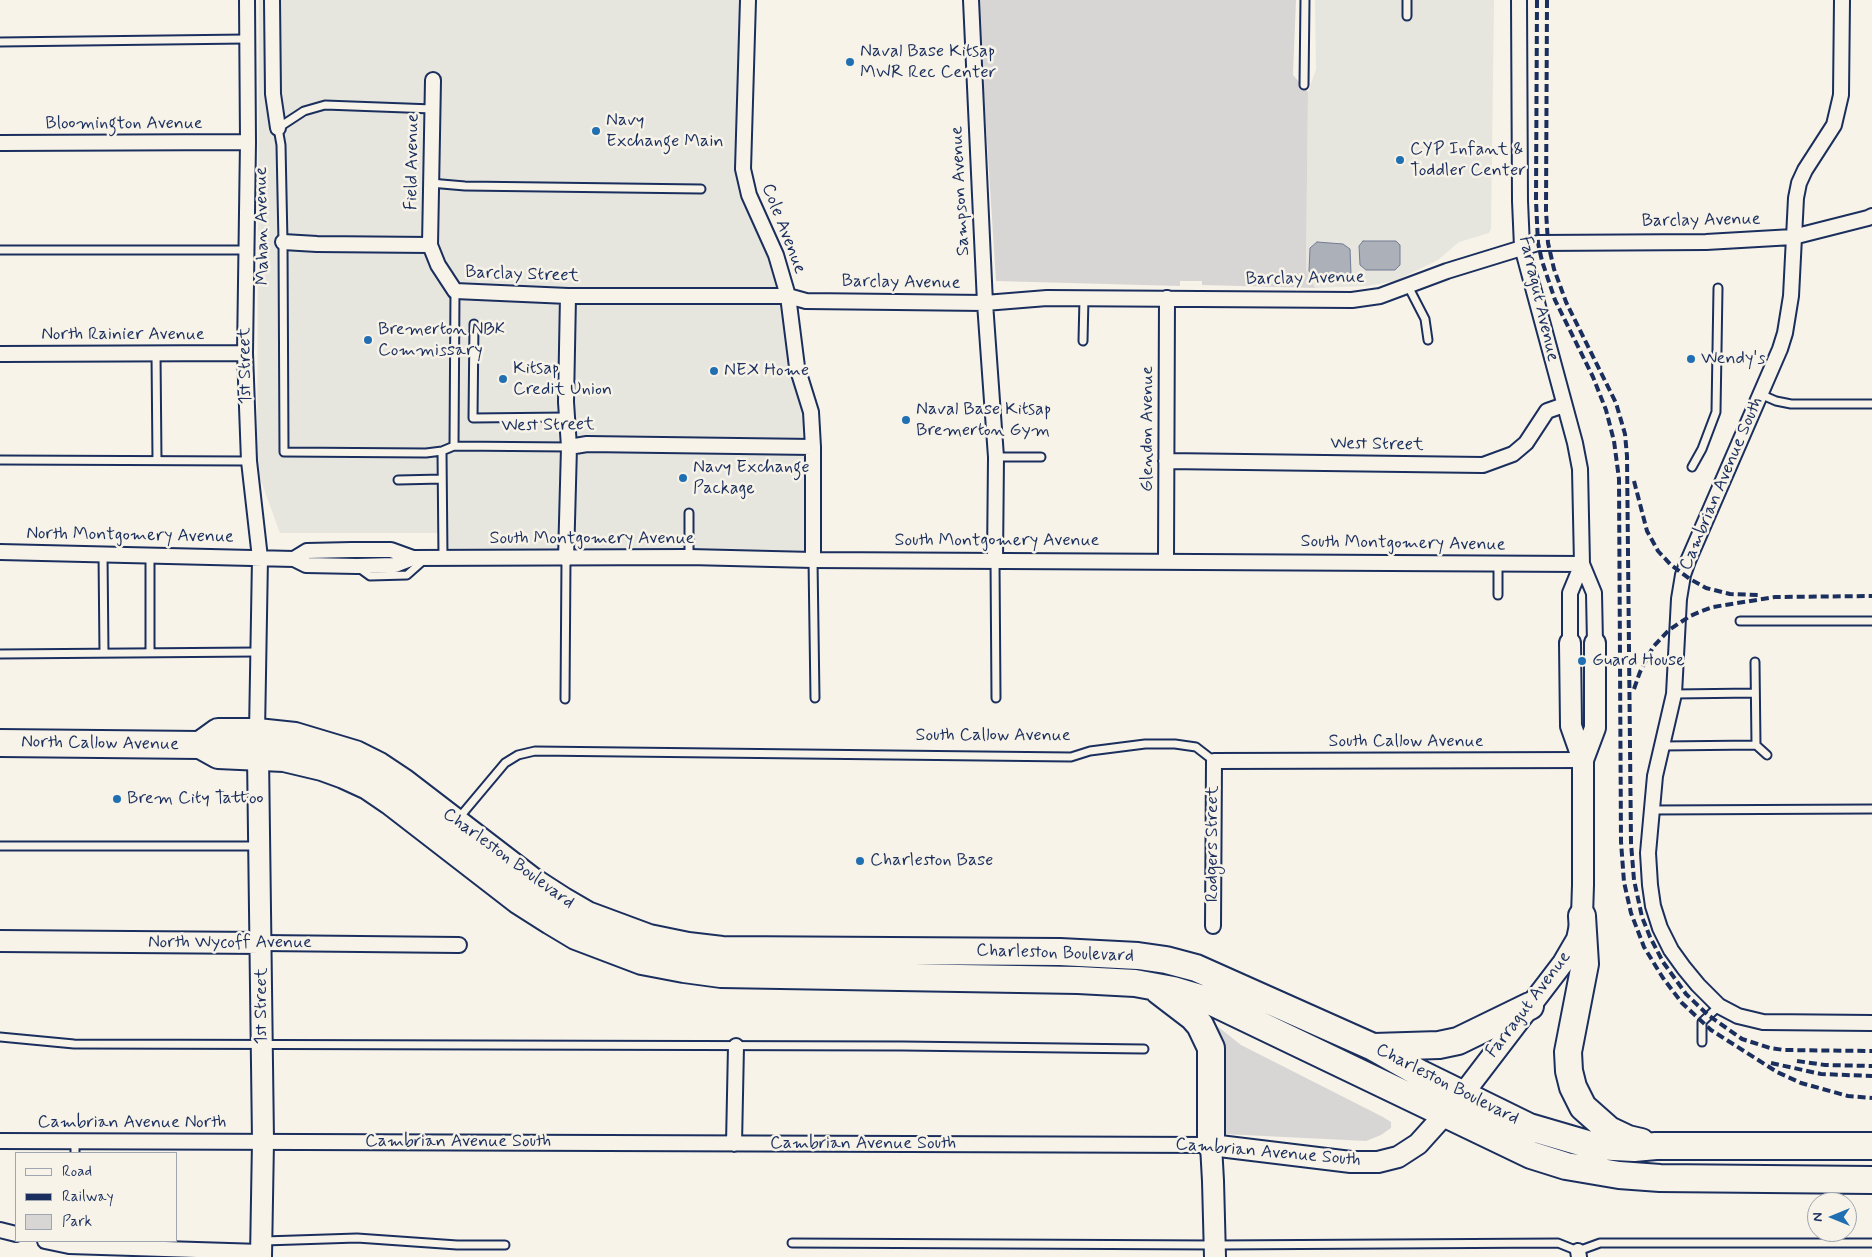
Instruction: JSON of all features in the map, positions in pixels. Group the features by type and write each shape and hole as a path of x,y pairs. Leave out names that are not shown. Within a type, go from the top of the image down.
{"highway":[{"name":"North Callow Avenue","path":"0,743 200,745 218,732 258,744"},
{"name":"Charleston Boulevard","path":"258,744 295,736 355,754 387,771 456,821 532,881 563,901 587,915 649,938 688,946 722,950 1060,952 1147,957 1166,960 1196,968 1373,1047 1422,1074 1529,1127 1594,1146 1634,1148 1656,1146 1872,1146"},
{"name":"Charleston Boulevard","path":"258,744 290,759 322,767 368,786 518,900 576,936 642,961 684,970 721,974 1071,980 1121,982 1152,986 1189,994 1210,1001 1531,1155 1566,1166 1660,1178 1872,1180"},
{"path":"1582,916 1585,964 1568,1052 1569,1071 1573,1087 1584,1106 1609,1130 1628,1139 1656,1146"},
{"path":"1152,986 1193,1017 1203,1029 1211,1048 1211,1145"},
{"path":"1373,1047 1439,1045 1458,1041 1530,1006"}],"street":[{"name":"1st Street","path":"247,0 248,142 245,353 249,460 260,558 257,652 262,943 263,1141 261,1250"},
{"name":"Mahan Avenue","path":"272,0 272,94 278,128"},
{"name":"Cole Avenue","path":"748,0 743,169 749,195 776,255 788,296 797,368 811,412 813,447 813,560"},
{"name":"Sampson Avenue","path":"971,0 986,303 996,457 996,560"},
{"name":"Farragut Avenue","path":"1519,0 1522,247 1575,443 1580,470 1582,564 1594,593 1595,728 1583,760"},
{"name":"Cambrian Avenue South","path":"1842,0 1843,76 1839,110 1834,125 1805,170 1799,183 1793,237 1789,316 1780,349 1683,575 1679,599 1674,694 1655,776 1648,853 1653,906 1660,928 1671,950 1684,968 1698,986 1719,1006 1738,1016 1763,1022 1872,1023"},
{"name":"Field Avenue","path":"430,245 433,80"},
{"name":"Bloomington Avenue","path":"0,143 248,142"},
{"name":"Barclay Avenue","path":"788,296 806,301 986,303 1047,298 1352,300 1380,296 1447,271 1538,243 1706,242 1793,237 1872,216"},
{"path":"283,242 430,245"},
{"name":"Barclay Street","path":"430,245 438,265 454,291 568,296 788,296"},
{"path":"566,559 569,447 567,417 568,296"},
{"name":"Glendon Avenue","path":"1166,561 1167,298"},
{"name":"North Rainier Avenue","path":"0,354 245,353"},
{"name":"West Street","path":"1166,461 1483,465 1513,454 1526,443 1547,411 1564,405"},
{"name":"West Street","path":"569,447 596,444 813,447"},
{"name":"South Montgomery Avenue","path":"294,559 307,551 352,550 391,550 420,558"},
{"name":"North Montgomery Avenue","path":"0,552 260,558"},
{"name":"South Montgomery Avenue","path":"260,558 294,559 306,565 357,566 394,565 420,558 566,559 689,557 813,560 1582,564"},
{"name":"Farragut Avenue","path":"1444,1114 1463,1094 1530,1006 1563,962 1577,939 1582,916 1583,760 1571,726 1570,593 1582,564"},
{"name":"South Callow Avenue","path":"1214,761 1583,760"},
{"name":"Rodgers Street","path":"1213,926 1214,761"},
{"name":"North Wycoff Avenue","path":"0,941 459,945"},
{"path":"734,1144 736,1046"},
{"name":"Cambrian Avenue South","path":"263,1141 1211,1145 1351,1162 1378,1162 1398,1158 1418,1144 1444,1114"},
{"name":"Cambrian Avenue North","path":"0,1141 75,1147 263,1141"},
{"path":"1211,1145 1214,1181 1215,1251"},
{"path":"0,1230 15,1234"},
{"path":"50,1242 70,1246 82,1244 261,1250"}],"lane":[{"path":"1304,85 1305,0"},
{"path":"1407,0 1407,16"},
{"path":"0,42 246,39"},
{"path":"278,128 304,111 325,105 433,109"},
{"name":"Mahan Avenue","path":"278,128 281,145 283,242 284,452"},
{"path":"430,183 465,186 702,189"},
{"path":"0,250 246,250"},
{"path":"1408,286 1425,319 1428,340"},
{"path":"1692,467 1702,449 1716,412 1718,288"},
{"path":"454,291 454,446"},
{"path":"1083,341 1084,298"},
{"path":"474,324 473,418 567,417"},
{"path":"156,353 156,460"},
{"path":"1760,394 1776,401 1791,404 1872,404"},
{"name":"West Street","path":"284,452 426,453 442,451 454,446 569,447"},
{"path":"442,451 443,558"},
{"path":"996,457 1041,457"},
{"path":"0,460 249,460"},
{"path":"398,480 442,479"},
{"path":"689,513 689,557"},
{"path":"103,554 104,653"},
{"path":"150,555 150,653"},
{"path":"565,698 566,559"},
{"path":"813,560 815,698"},
{"path":"996,560 996,698"},
{"path":"1498,564 1498,595"},
{"path":"1740,621 1872,621"},
{"path":"0,654 257,652"},
{"path":"1756,662 1756,745 1766,755"},
{"path":"1674,694 1756,693"},
{"name":"South Callow Avenue","path":"456,821 505,763 518,755 535,751 1072,757 1090,750 1145,744 1175,744 1196,747 1214,761"},
{"path":"1662,746 1756,745"},
{"path":"1651,810 1872,809"},
{"path":"0,846 260,846"},
{"path":"1702,1042 1702,1022 1719,1006"},
{"path":"0,1037 74,1044 262,1043 1144,1049"},
{"path":"261,1250 357,1238 457,1245 505,1245"},
{"path":"792,1243 1215,1251 1558,1242 1578,1254 1600,1243 1872,1242"}],"shaded area":[{"path":"259,0 748,0 743,169 775,259 811,412 813,560 443,558 442,533 280,533 257,470"},
{"name":"CYP Infant & Toddler Center","path":"1315,0 1494,0 1491,229 1489,233 1459,242 1438,260 1395,281 1367,286 1315,288 1306,270 1308,92 1316,69"},
{"path":"1363,241 1396,241 1400,245 1400,265 1395,270 1366,270 1360,265 1359,246"},
{"path":"1317,242 1343,244 1350,249 1351,274 1345,280 1314,279 1309,271 1310,248"}],"green space":[{"path":"978,0 1296,0 1293,75 1308,92 1306,270 1315,288 1202,285 1202,281 1180,281 1180,286 996,281"},
{"path":"1213,1026 1217,1026 1241,1045 1383,1117 1391,1122 1391,1128 1381,1135 1366,1141 1223,1134"}],"railway":[{"path":"1537,0 1536,201 1538,243 1555,300 1593,377 1606,410 1614,441 1619,479 1621,842 1624,882 1631,913 1644,947 1663,978 1682,1003 1711,1030 1777,1072 1801,1083 1848,1096 1872,1098"},
{"path":"1547,0 1546,211 1548,243 1554,269 1566,302 1616,403 1625,434 1627,456 1631,843 1634,880 1642,917 1663,962 1686,994 1708,1015 1742,1039 1770,1048 1784,1050 1872,1051"},
{"path":"1634,481 1647,531 1658,551 1671,565 1706,588 1730,594 1759,595"},
{"path":"1634,689 1640,672 1653,647 1669,630 1690,616 1702,611 1713,607 1775,597 1872,596"},
{"path":"1797,1061 1825,1065 1872,1066"},
{"path":"1771,1063 1821,1074 1872,1076"}],"place":[{"name":"Naval Base Kitsap MWR Rec Center","path":"850,62"},
{"name":"Navy Exchange Main","path":"596,131"},
{"name":"CYP Infant & Toddler Center","path":"1400,160"},
{"name":"Bremerton NBK Commissary","path":"368,340"},
{"name":"Wendy's","path":"1691,359"},
{"name":"NEX Home","path":"714,371"},
{"name":"Kitsap Credit Union","path":"503,379"},
{"name":"Naval Base Kitsap Bremerton Gym","path":"906,420"},
{"name":"Navy Exchange Package","path":"683,478"},
{"name":"Guard House","path":"1582,661"},
{"name":"Brem City Tattoo","path":"117,799"},
{"name":"Charleston Base","path":"860,861"}]}
